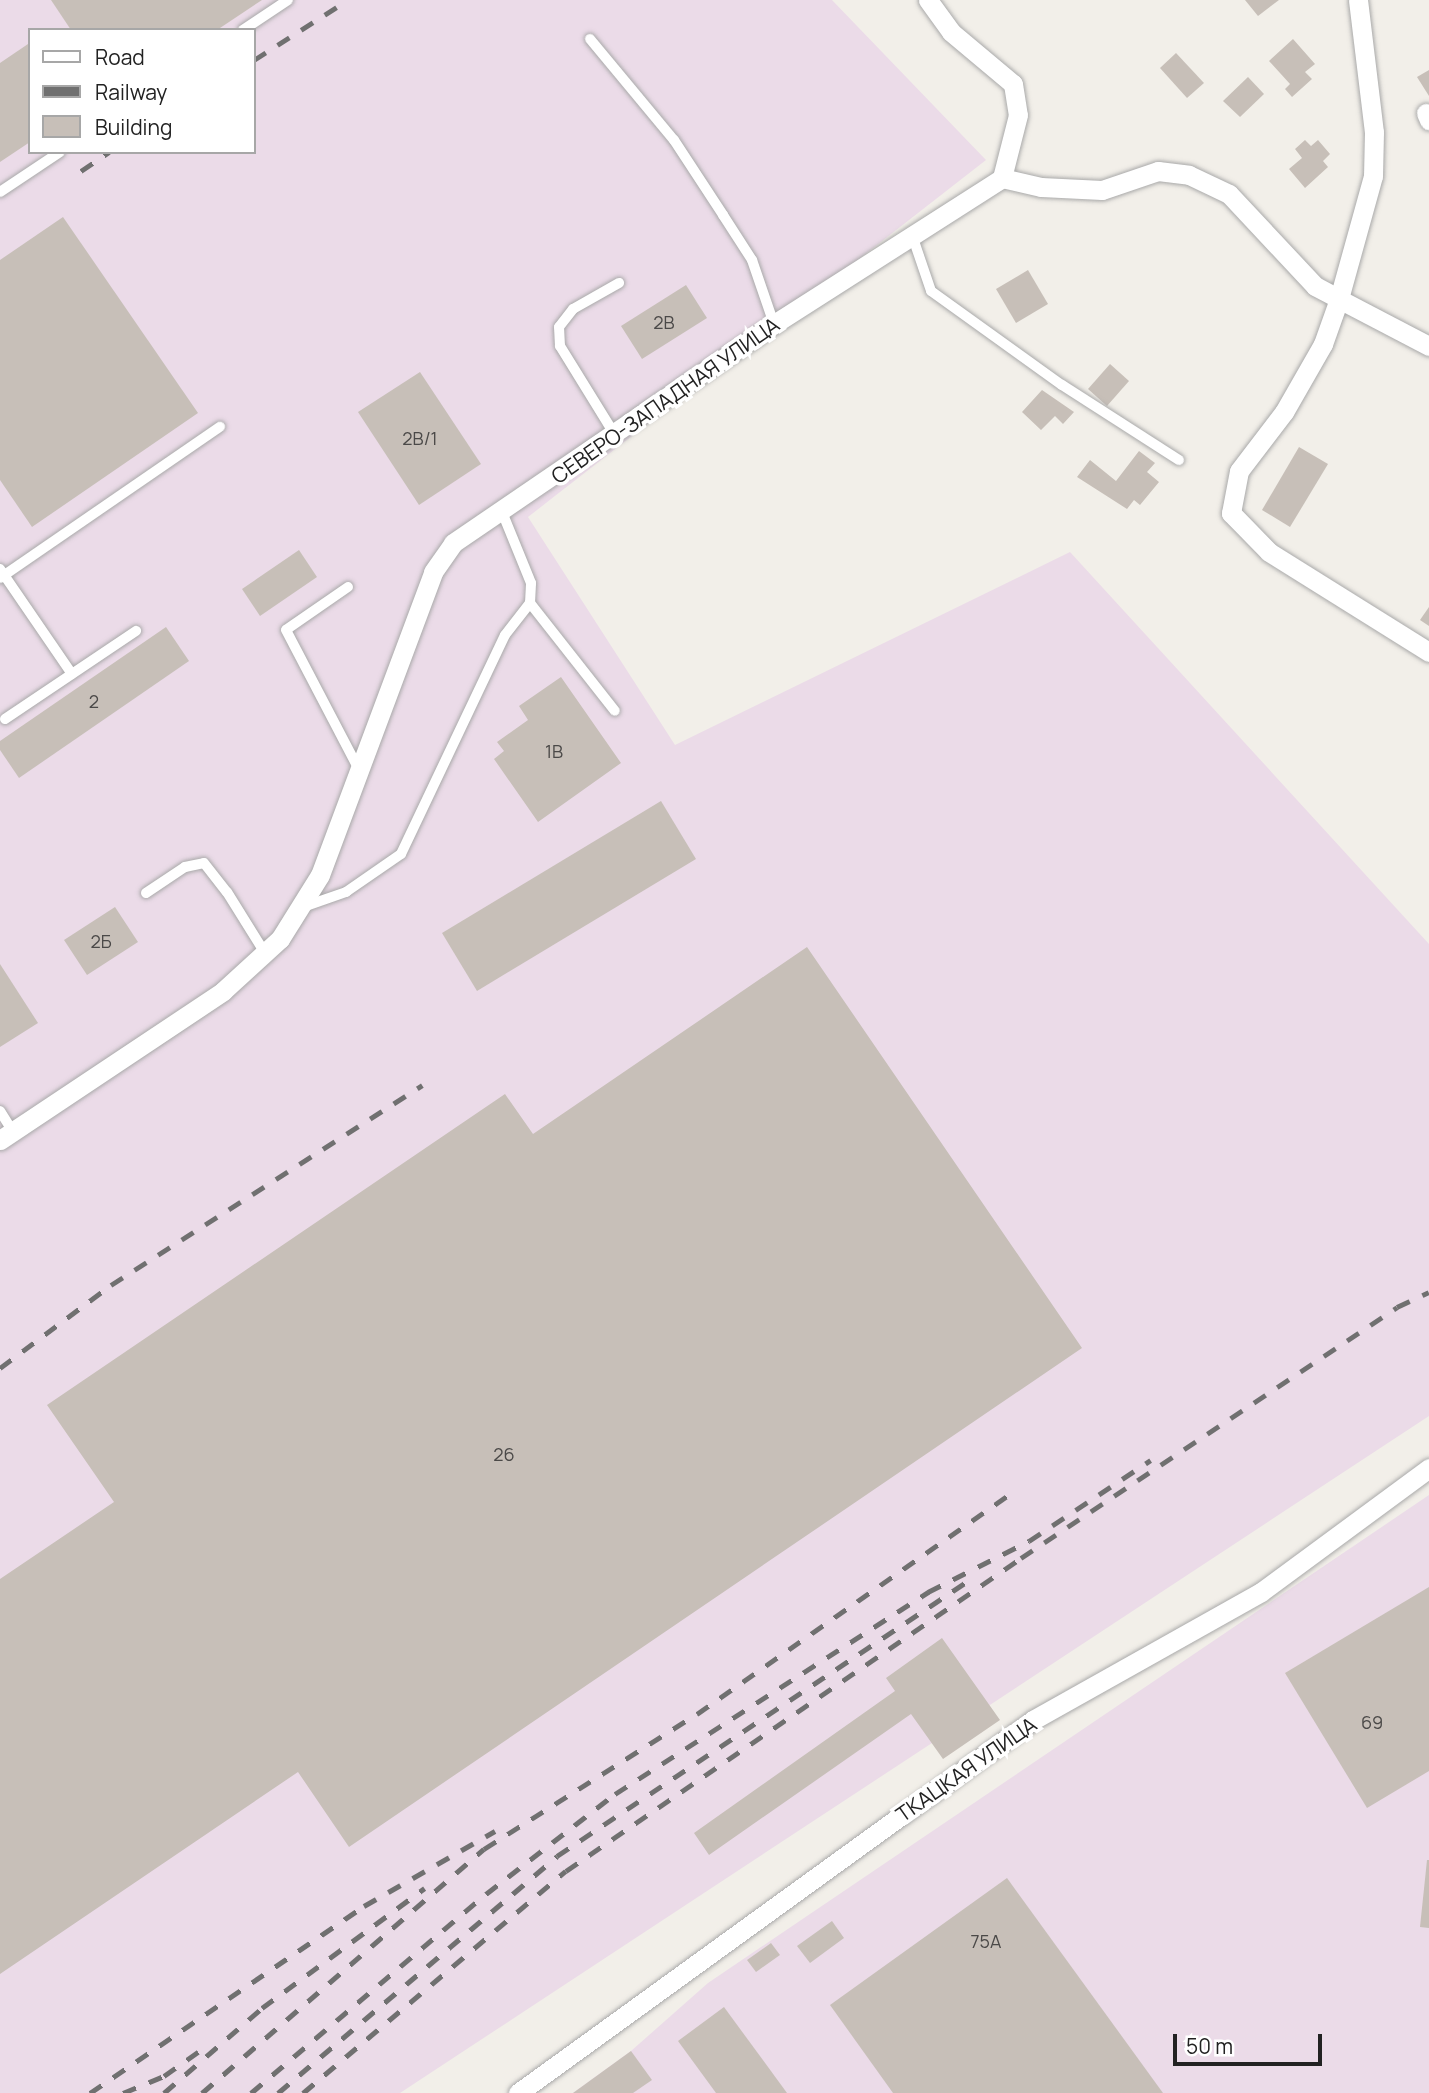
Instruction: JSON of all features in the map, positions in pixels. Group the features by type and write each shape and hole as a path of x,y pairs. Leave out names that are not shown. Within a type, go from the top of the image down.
{"street":[{"path":"928,0 951,32 1013,84 1018,115 1002,178 1041,187 1102,190 1158,171 1189,175 1229,194 1315,286 1429,346"},
{"path":"1358,0 1374,132 1373,176 1339,299 1323,344 1284,412 1239,471 1231,513 1269,552 1429,652"},
{"name":"СЕВЕРО-ЗАПАДНАЯ УЛИЦА","path":"7,1136 223,991 265,954 303,907 320,875 442,554 774,324 913,238 1002,178"},
{"name":"ТКАЦКАЯ УЛИЦА","path":"518,2093 1033,1720 1261,1592 1429,1468"}],"lane":[{"path":"246,28 288,0"},
{"path":"590,39 674,140 723,215 752,260 774,324"},
{"path":"0,192 57,154"},
{"path":"913,238 931,291 1062,385 1179,460"},
{"path":"615,435 560,345 559,327 573,310 619,283"},
{"path":"72,674 1,574 220,427"},
{"path":"303,907 346,892 401,854 505,635 530,603 531,583 502,512"},
{"path":"348,587 286,630 359,770"},
{"path":"530,603 615,711"},
{"path":"5,719 136,631"},
{"path":"146,893 184,867 204,863 227,892 265,954"},
{"path":"0,1111 7,1136"}],"shaded area":[{"path":"0,0 832,0 986,160 528,517 675,745 1070,552 1429,944 1429,1416 400,2093 0,2093"},
{"path":"1429,1495 1429,2093 573,2093 631,2051 708,1983"}],"building":[{"path":"51,0 262,0 220,28 70,28"},
{"path":"1245,0 1279,0 1258,16"},
{"path":"1293,39 1315,64 1305,72 1312,79 1292,97 1285,89 1290,84 1269,61"},
{"path":"28,44 28,143 0,162 0,63"},
{"path":"1176,53 1204,83 1187,98 1160,68"},
{"path":"1429,70 1429,96 1417,77"},
{"path":"1248,77 1264,94 1240,117 1223,101"},
{"path":"1305,140 1311,146 1318,140 1330,154 1323,161 1328,167 1305,188 1289,169 1302,158 1295,149"},
{"path":"63,217 198,413 32,527 0,480 0,260"},
{"path":"1028,270 1048,304 1016,323 996,289"},
{"path":"686,285 707,318 642,359 621,326"},
{"path":"1110,364 1129,381 1107,406 1088,389"},
{"path":"420,372 481,464 419,505 358,412"},
{"path":"1042,390 1074,412 1063,424 1055,416 1041,430 1022,412"},
{"path":"1299,447 1328,464 1290,527 1262,510"},
{"path":"1139,451 1155,463 1147,472 1159,482 1140,505 1134,500 1127,509 1077,477 1090,460 1116,481"},
{"path":"299,550 317,577 260,616 242,589"},
{"path":"1429,607 1429,626 1420,620"},
{"path":"166,627 189,661 19,778 0,750 0,741"},
{"path":"561,677 621,763 538,822 494,759 504,751 497,742 528,720 519,706"},
{"path":"661,801 696,859 477,991 442,933"},
{"path":"115,907 138,942 87,975 64,940"},
{"path":"807,947 1082,1348 349,1847 298,1772 0,1974 0,1579 114,1502 47,1405 505,1094 533,1134"},
{"path":"0,964 38,1023 0,1047"},
{"path":"1429,1587 1429,1771 1367,1808 1285,1673"},
{"path":"942,1638 1000,1720 943,1759 911,1714 709,1855 694,1833 895,1691 886,1678"},
{"path":"1429,1860 1429,1928 1420,1927"},
{"path":"1007,1878 1163,2093 893,2093 830,2005"},
{"path":"832,1921 844,1938 810,1963 797,1946"},
{"path":"771,1943 780,1955 756,1972 747,1960"},
{"path":"724,2007 787,2093 716,2093 678,2041"},
{"path":"631,2051 652,2080 633,2093 573,2093"}],"railway":[{"path":"256,59 348,0"},
{"path":"81,171 106,154"},
{"path":"0,1368 111,1285 422,1085"},
{"path":"303,2093 566,1871 1021,1558 1397,1307 1429,1292"},
{"path":"251,2093 486,1894 615,1794 928,1592 1029,1541 1151,1460"},
{"path":"202,2093 484,1849 697,1714 1010,1494"},
{"path":"278,2093 557,1856 968,1581"},
{"path":"90,2093 364,1906 495,1831"},
{"path":"164,2093 262,2008 425,1888"},
{"path":"123,2093 164,2076 198,2052"}]}
